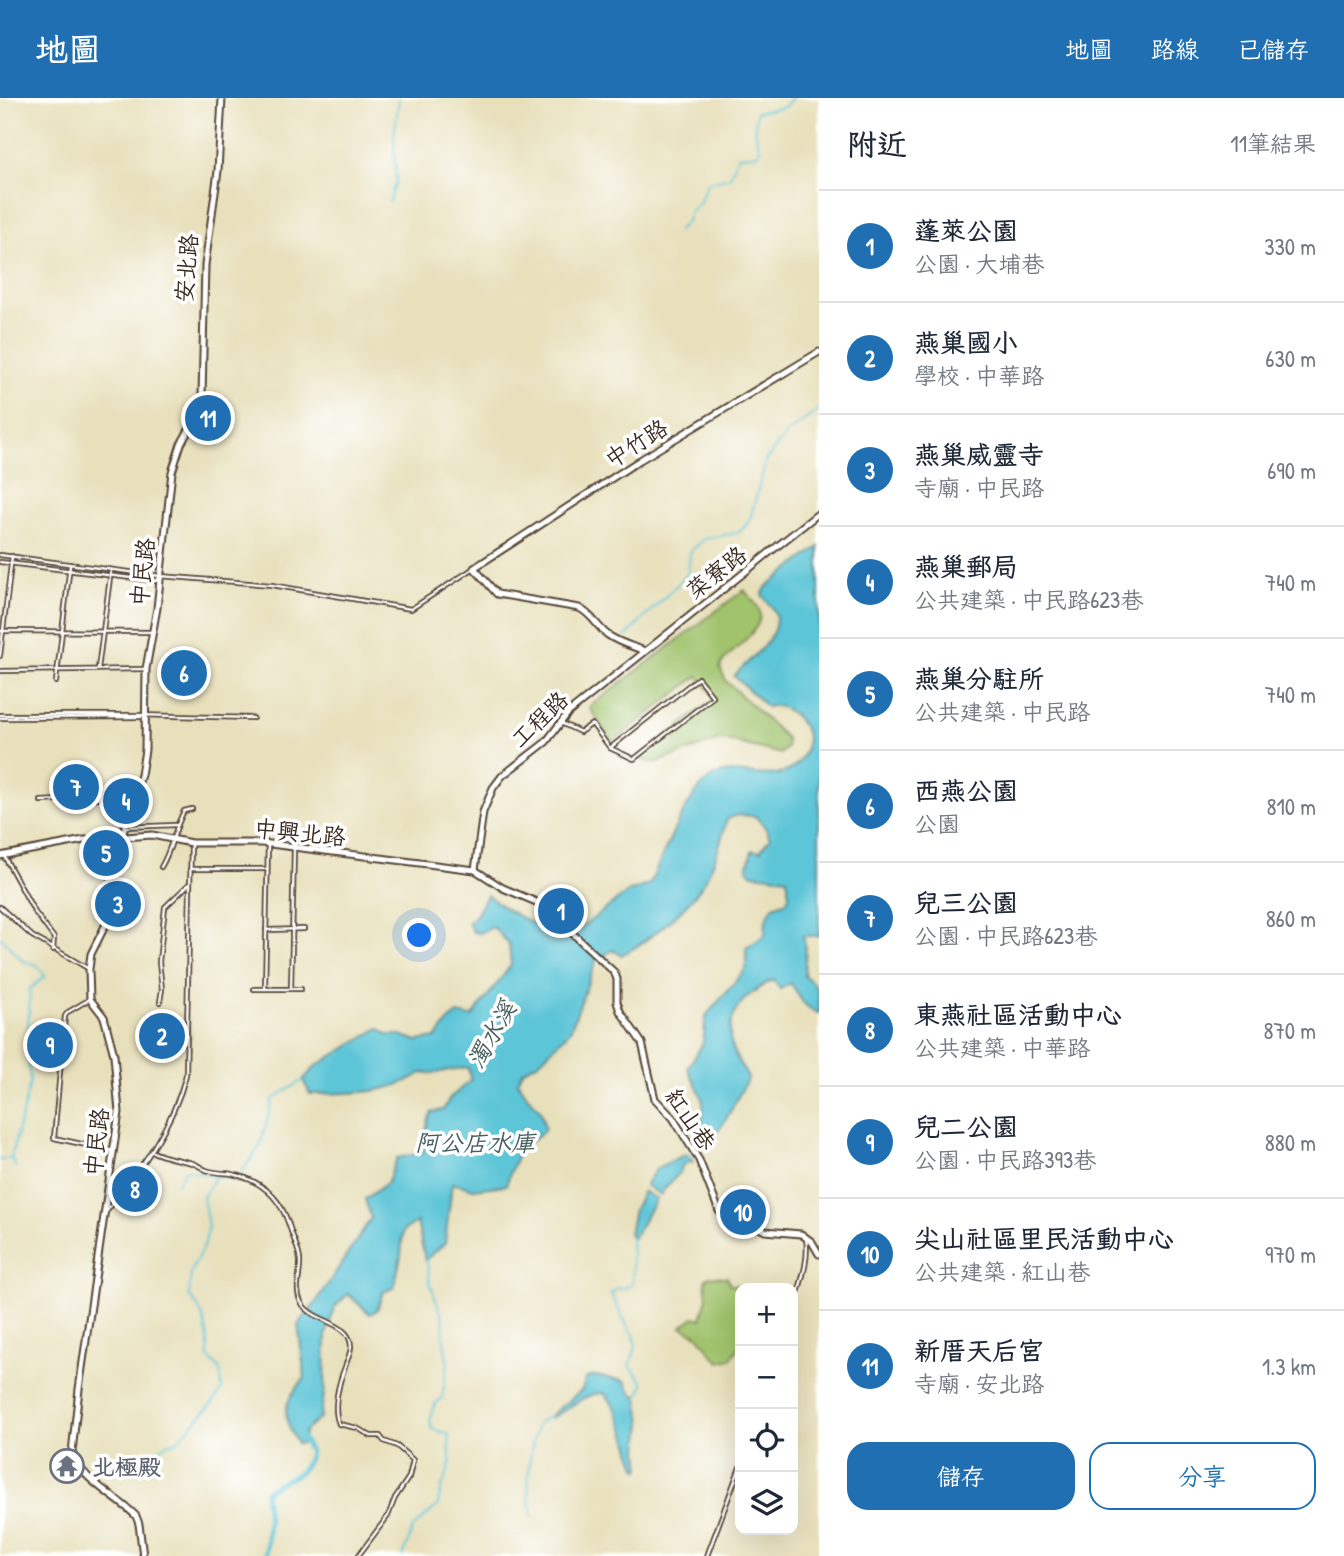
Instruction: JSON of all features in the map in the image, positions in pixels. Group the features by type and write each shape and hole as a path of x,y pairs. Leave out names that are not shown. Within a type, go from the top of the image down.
{"street":[{"name":"安北路","path":"185,437 198,414 202,397 205,265 218,171 221,98"},
{"name":"中竹路","path":"474,568 640,460 819,352"},
{"name":"中民路","path":"143,1556 136,1516 83,1472 72,1452 79,1383 119,1112 115,1060 104,1017 90,999 89,969 92,954 107,922 113,864 142,770 144,669 152,632 171,481 176,456 185,437"},
{"name":"菜寮路","path":"645,651 819,513"},
{"path":"0,555 158,577"},
{"path":"0,656 12,556"},
{"path":"0,562 110,577 158,577 272,585 411,608 474,568 493,592 579,608 589,614 607,635 645,651"},
{"path":"56,682 71,565"},
{"path":"99,669 111,570"},
{"path":"1,631 152,632"},
{"name":"工程路","path":"475,870 483,812 493,788 502,776 546,741 559,722 645,651"},
{"path":"0,671 144,669"},
{"path":"559,722 580,732 592,724 610,748 634,759 713,697 698,678 610,748"},
{"path":"0,717 253,718"},
{"path":"41,801 135,796"},
{"path":"161,867 168,855 176,825 184,811 192,809"},
{"path":"124,827 176,825"},
{"name":"中興北路","path":"2,856 66,843 152,835 191,843 268,844 475,870"},
{"path":"104,1214 151,1151 173,1115 186,1075 191,843"},
{"path":"265,989 268,844"},
{"path":"291,989 294,847"},
{"path":"2,856 34,911 54,938 53,950"},
{"path":"189,869 267,869"},
{"name":"紅山巷","path":"475,870 503,888 541,904 614,972 617,979 617,1002 620,1011 642,1043 655,1099 674,1118 694,1152 706,1173 715,1205 722,1214 733,1220 748,1222 765,1231 794,1232 806,1237"},
{"path":"160,1002 162,989 159,962 165,907 189,884"},
{"path":"0,908 32,936 89,969"},
{"path":"266,930 304,929"},
{"path":"254,989 301,989"},
{"path":"90,999 65,1016 54,1138 114,1151"},
{"path":"151,1151 161,1156 194,1163 206,1170 237,1175 270,1191 284,1214 300,1259 298,1293 306,1309 344,1331 347,1337 351,1351 336,1403 339,1424 357,1428 368,1435 380,1436 413,1460 409,1477 395,1498 388,1516 358,1556"},
{"path":"806,1237 819,1254"},
{"path":"798,1290 808,1249 806,1237"},
{"path":"707,1556 738,1472"}],"green space":[{"path":"744,590 758,607 760,619 752,632 723,661 720,668 726,681 786,738 787,747 781,754 719,740 658,762 647,762 639,758 715,698 698,676 613,742 589,707"},
{"path":"709,1276 727,1277 730,1285 735,1285 735,1353 731,1359 720,1362 698,1335 681,1327 694,1317 701,1319 707,1297 705,1281"}],"water":[{"name":"阿公店水庫","path":"819,547 819,936 803,936 806,949 804,976 813,982 817,990 819,1013 806,1005 791,983 780,989 773,980 740,1004 731,1021 731,1043 748,1078 723,1124 711,1139 705,1142 701,1127 702,1099 688,1068 703,1043 706,1016 746,969 746,948 765,935 766,919 773,906 787,901 789,895 787,878 753,874 747,869 752,850 760,851 770,838 765,827 755,816 738,815 727,819 711,867 697,892 667,923 643,942 621,955 613,950 596,961 570,1031 539,1062 522,1071 518,1082 541,1111 545,1129 520,1152 506,1185 474,1189 452,1183 445,1243 425,1260 417,1222 403,1231 394,1288 383,1292 377,1310 370,1314 348,1294 335,1307 326,1335 325,1389 320,1418 304,1432 304,1443 297,1444 288,1424 286,1409 292,1395 305,1378 298,1325 317,1301 371,1218 365,1199 387,1183 397,1158 422,1153 432,1112 443,1110 450,1098 471,1080 468,1068 462,1068 422,1073 383,1089 310,1094 303,1080 316,1066 379,1028 388,1035 401,1035 417,1041 436,1038 458,1014 472,1017 511,965 509,944 493,927 480,933 473,932 468,923 477,914 487,895 526,920 568,938 628,892 650,884 668,842 692,798 711,778 731,772 778,774 798,763 805,752 807,742 803,726 786,710 767,707 734,676 762,648 774,631 775,613 762,595 767,586"},
{"path":"686,1154 693,1161 683,1164 661,1195 645,1185 657,1168"},
{"path":"643,1191 656,1199 633,1238 629,1234 634,1209"},
{"path":"596,1376 625,1381 633,1395 637,1395 642,1422 639,1450 641,1469 638,1469 616,1410 604,1393 583,1399 551,1418 551,1415 582,1390 586,1378"}],"waterway":[{"path":"389,202 396,181 394,138 399,98"},
{"path":"677,231 687,221 690,211 699,204 707,183 730,177 738,156 757,154 760,150 755,131 756,112 784,107 792,98"},
{"path":"625,637 688,574 690,552 704,539 740,532 750,520 766,460 787,433 819,410"},
{"path":"0,937 23,961 37,965 45,976 30,989 27,1047 30,1083 11,1158 0,1160"},
{"path":"139,1465 145,1454 176,1442 213,1403 222,1389 220,1369 208,1357 203,1317 189,1296 191,1272 205,1243 208,1227 203,1197 216,1176 237,1179 260,1146 273,1099 303,1080"},
{"path":"687,1158 706,1140"},
{"path":"11,1158 16,1167"},
{"path":"177,1184 185,1170 216,1176"},
{"path":"631,1237 633,1284 616,1289 611,1294 629,1330 634,1334 636,1346 630,1366 644,1383 638,1397"},
{"path":"403,1556 413,1528 438,1505 450,1460 450,1435 432,1429 431,1425 433,1408 442,1398 448,1364 443,1336 444,1321 430,1283 426,1256"},
{"path":"533,1517 528,1482 530,1457 539,1422 551,1416"},
{"name":"濁水溪","path":"266,1556 268,1521 265,1492 303,1468 310,1452 302,1437"}],"place":[{"name":"新厝天后宮","path":"208,418"},
{"name":"西燕公園","path":"184,673"},
{"name":"兒三公園","path":"76,787"},
{"name":"燕巢郵局","path":"126,801"},
{"name":"燕巢分駐所","path":"106,853"},
{"name":"燕巢威靈寺","path":"118,904"},
{"name":"蓬萊公園","path":"561,911"},
{"name":"燕巢國小","path":"162,1036"},
{"name":"兒二公園","path":"50,1045"},
{"name":"東燕社區活動中心","path":"135,1189"},
{"name":"尖山社區里民活動中心","path":"743,1212"},
{"name":"北極殿","path":"67,1466"}]}
